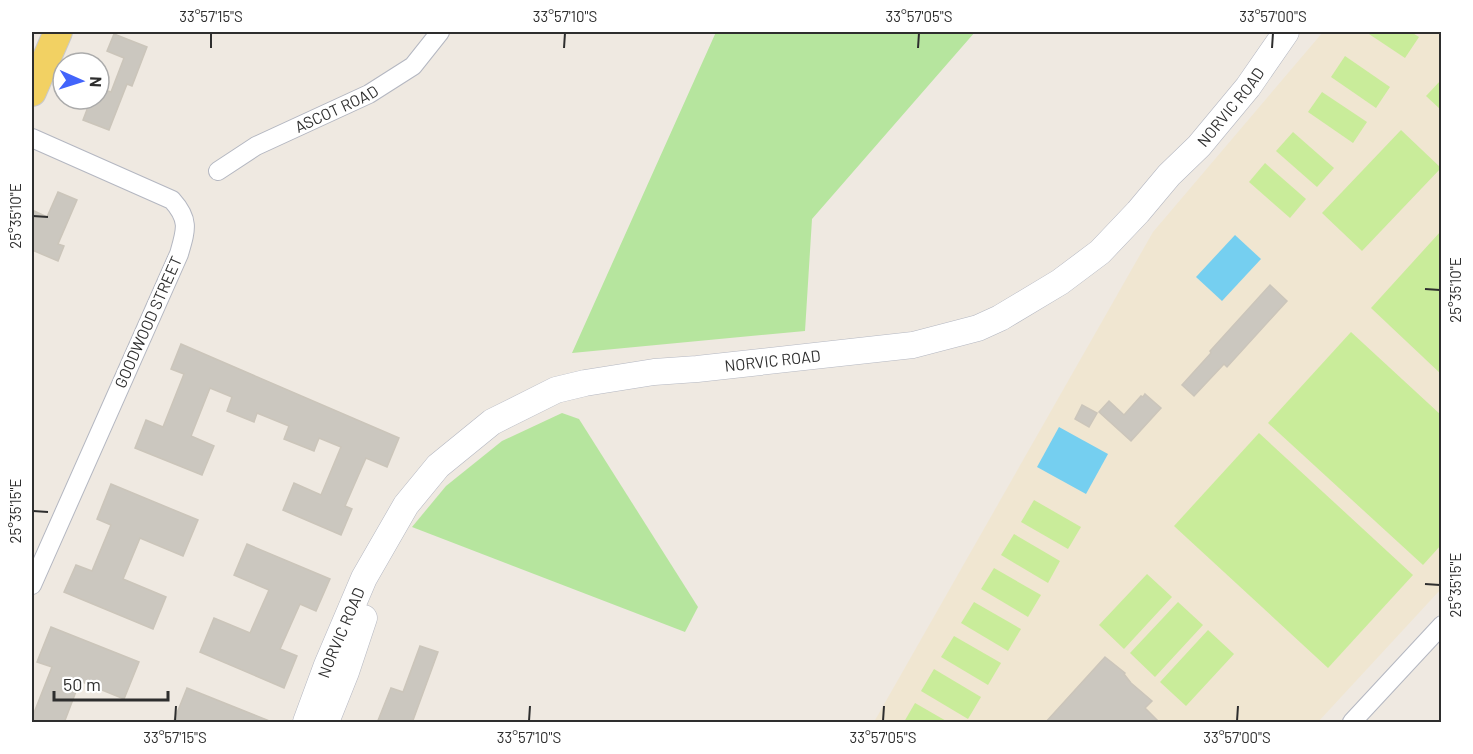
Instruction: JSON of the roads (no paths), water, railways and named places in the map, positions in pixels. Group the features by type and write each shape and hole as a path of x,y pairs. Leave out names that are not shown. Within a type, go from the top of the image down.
{"main road":[{"path":"32,45 38,32"},
{"path":"32,92 58,32"}],"street":[{"name":"ASCOT ROAD","path":"218,171 256,146 369,94 413,66 440,32"},
{"name":"NORVIC ROAD","path":"1169,175 1185,145 1266,32"},
{"name":"NORVIC ROAD","path":"306,723 327,665 364,578 406,505 438,466 492,422 556,390 585,383 654,372 913,345 978,328 1022,306 1080,269 1100,252 1169,175 1199,146 1248,87 1286,32"},
{"name":"GOODWOOD STREET","path":"32,138 172,200 181,210 185,220 185,233 179,254 32,585"},
{"name":"NORVIC ROAD","path":"326,723 346,672 375,582 384,545"},
{"path":"1352,723 1442,625"}],"water":[{"path":"1235,235 1261,259 1222,301 1196,277"},
{"path":"1059,427 1108,454 1086,494 1037,467"}]}
